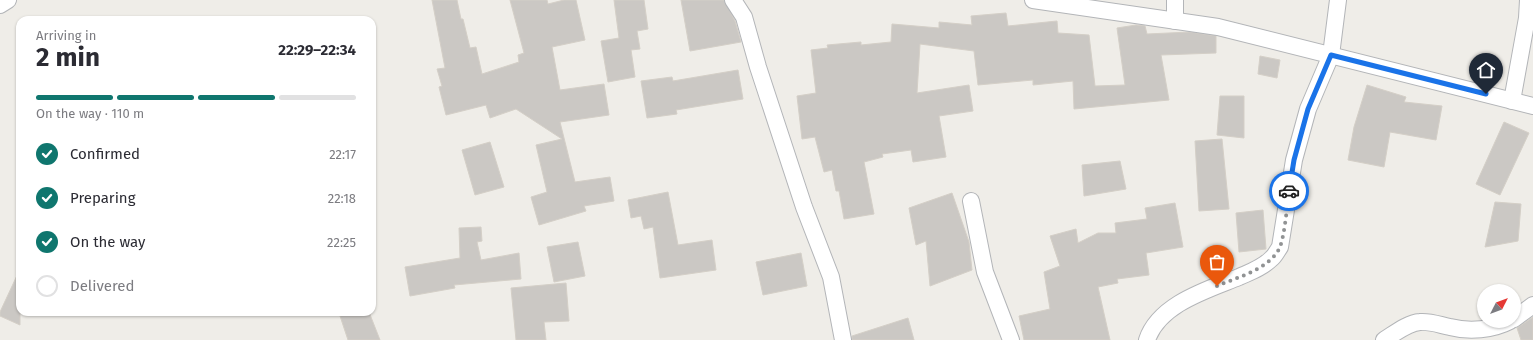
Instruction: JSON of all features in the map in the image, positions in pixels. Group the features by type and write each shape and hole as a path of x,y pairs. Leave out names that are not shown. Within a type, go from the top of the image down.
{"street":[{"path":"0,5 8,0"},
{"path":"733,0 744,17 758,67 804,207 831,277 843,340"},
{"path":"1174,21 1175,0"},
{"path":"1147,340 1150,333 1164,315 1185,301 1258,268 1272,259 1280,247 1294,160 1306,116 1331,55 1338,0"},
{"path":"1512,100 1527,18 1528,0"},
{"path":"1042,1 1218,27 1533,106"},
{"path":"971,202 985,272 1011,340"},
{"path":"1521,314 1533,305"},
{"path":"1384,340 1418,322 1431,322 1452,328 1486,328"}],"building":[{"path":"432,0 457,0 470,48 476,47 482,74 519,62 518,55 524,53 510,0 547,0 548,4 564,0 576,0 585,40 552,47 560,90 604,84 609,115 560,122 575,182 610,177 614,201 584,206 586,211 539,225 531,197 547,192 536,145 562,139 516,109 490,118 486,105 446,115 439,87 442,86 437,69 445,68"},
{"path":"614,0 644,0 648,29 637,31 640,49 631,50 635,77 608,82 601,41 619,38"},
{"path":"681,0 724,0 735,21 741,42 690,51"},
{"path":"1006,13 1008,26 1057,21 1058,33 1089,35 1095,86 1125,85 1117,28 1136,25 1145,26 1147,34 1190,32 1216,36 1216,53 1161,55 1169,100 1074,109 1073,81 1033,85 1033,80 978,85 974,51 920,44 917,93 969,85 973,111 939,116 946,157 913,162 911,150 882,154 883,157 864,162 874,214 844,219 839,191 836,191 832,170 824,172 815,137 802,139 797,96 816,93 811,50 828,48 827,45 861,42 861,45 891,42 892,24 939,28 939,22 972,25 971,16"},
{"path":"1260,56 1280,60 1277,78 1258,74"},
{"path":"738,70 743,99 676,110 677,114 647,118 641,81 672,77 673,81"},
{"path":"1367,85 1406,97 1404,102 1442,106 1436,140 1390,132 1384,167 1348,160 1354,127"},
{"path":"1220,96 1244,96 1244,138 1217,135"},
{"path":"1504,122 1529,133 1500,195 1476,184"},
{"path":"1222,139 1229,209 1199,211 1195,141"},
{"path":"490,142 504,187 475,195 462,150"},
{"path":"1120,161 1126,189 1084,196 1082,165"},
{"path":"668,192 678,245 712,240 716,270 660,278 653,227 644,229 641,216 631,218 628,200"},
{"path":"952,193 969,242 972,270 930,286 926,241 916,245 909,208"},
{"path":"1495,202 1521,204 1518,241 1485,247"},
{"path":"1175,203 1183,247 1146,253 1149,275 1117,279 1118,283 1098,287 1110,340 1024,340 1019,316 1050,309 1044,272 1060,266 1050,236 1076,229 1078,243 1098,233 1116,233 1115,223 1147,219 1145,208"},
{"path":"1263,210 1266,249 1239,252 1236,213"},
{"path":"481,227 482,241 477,242 481,260 519,253 521,279 454,285 455,288 410,296 405,267 460,258 459,228"},
{"path":"578,242 585,276 554,282 547,247"},
{"path":"801,253 807,286 763,295 756,262"},
{"path":"16,278 16,316 20,316 20,325 0,316 0,312"},
{"path":"566,283 569,321 544,322 546,340 516,340 511,288"},
{"path":"340,316 371,316 380,340 348,340"},
{"path":"1533,317 1533,340 1521,340 1517,328 1521,328 1521,325"},
{"path":"908,318 914,340 852,340 852,336"}],"way so far":[{"path":"1217,286 1258,268 1272,259 1280,247 1289,191"}],"route":[{"path":"1289,191 1294,160 1308,109 1331,55 1486,94"}]}
